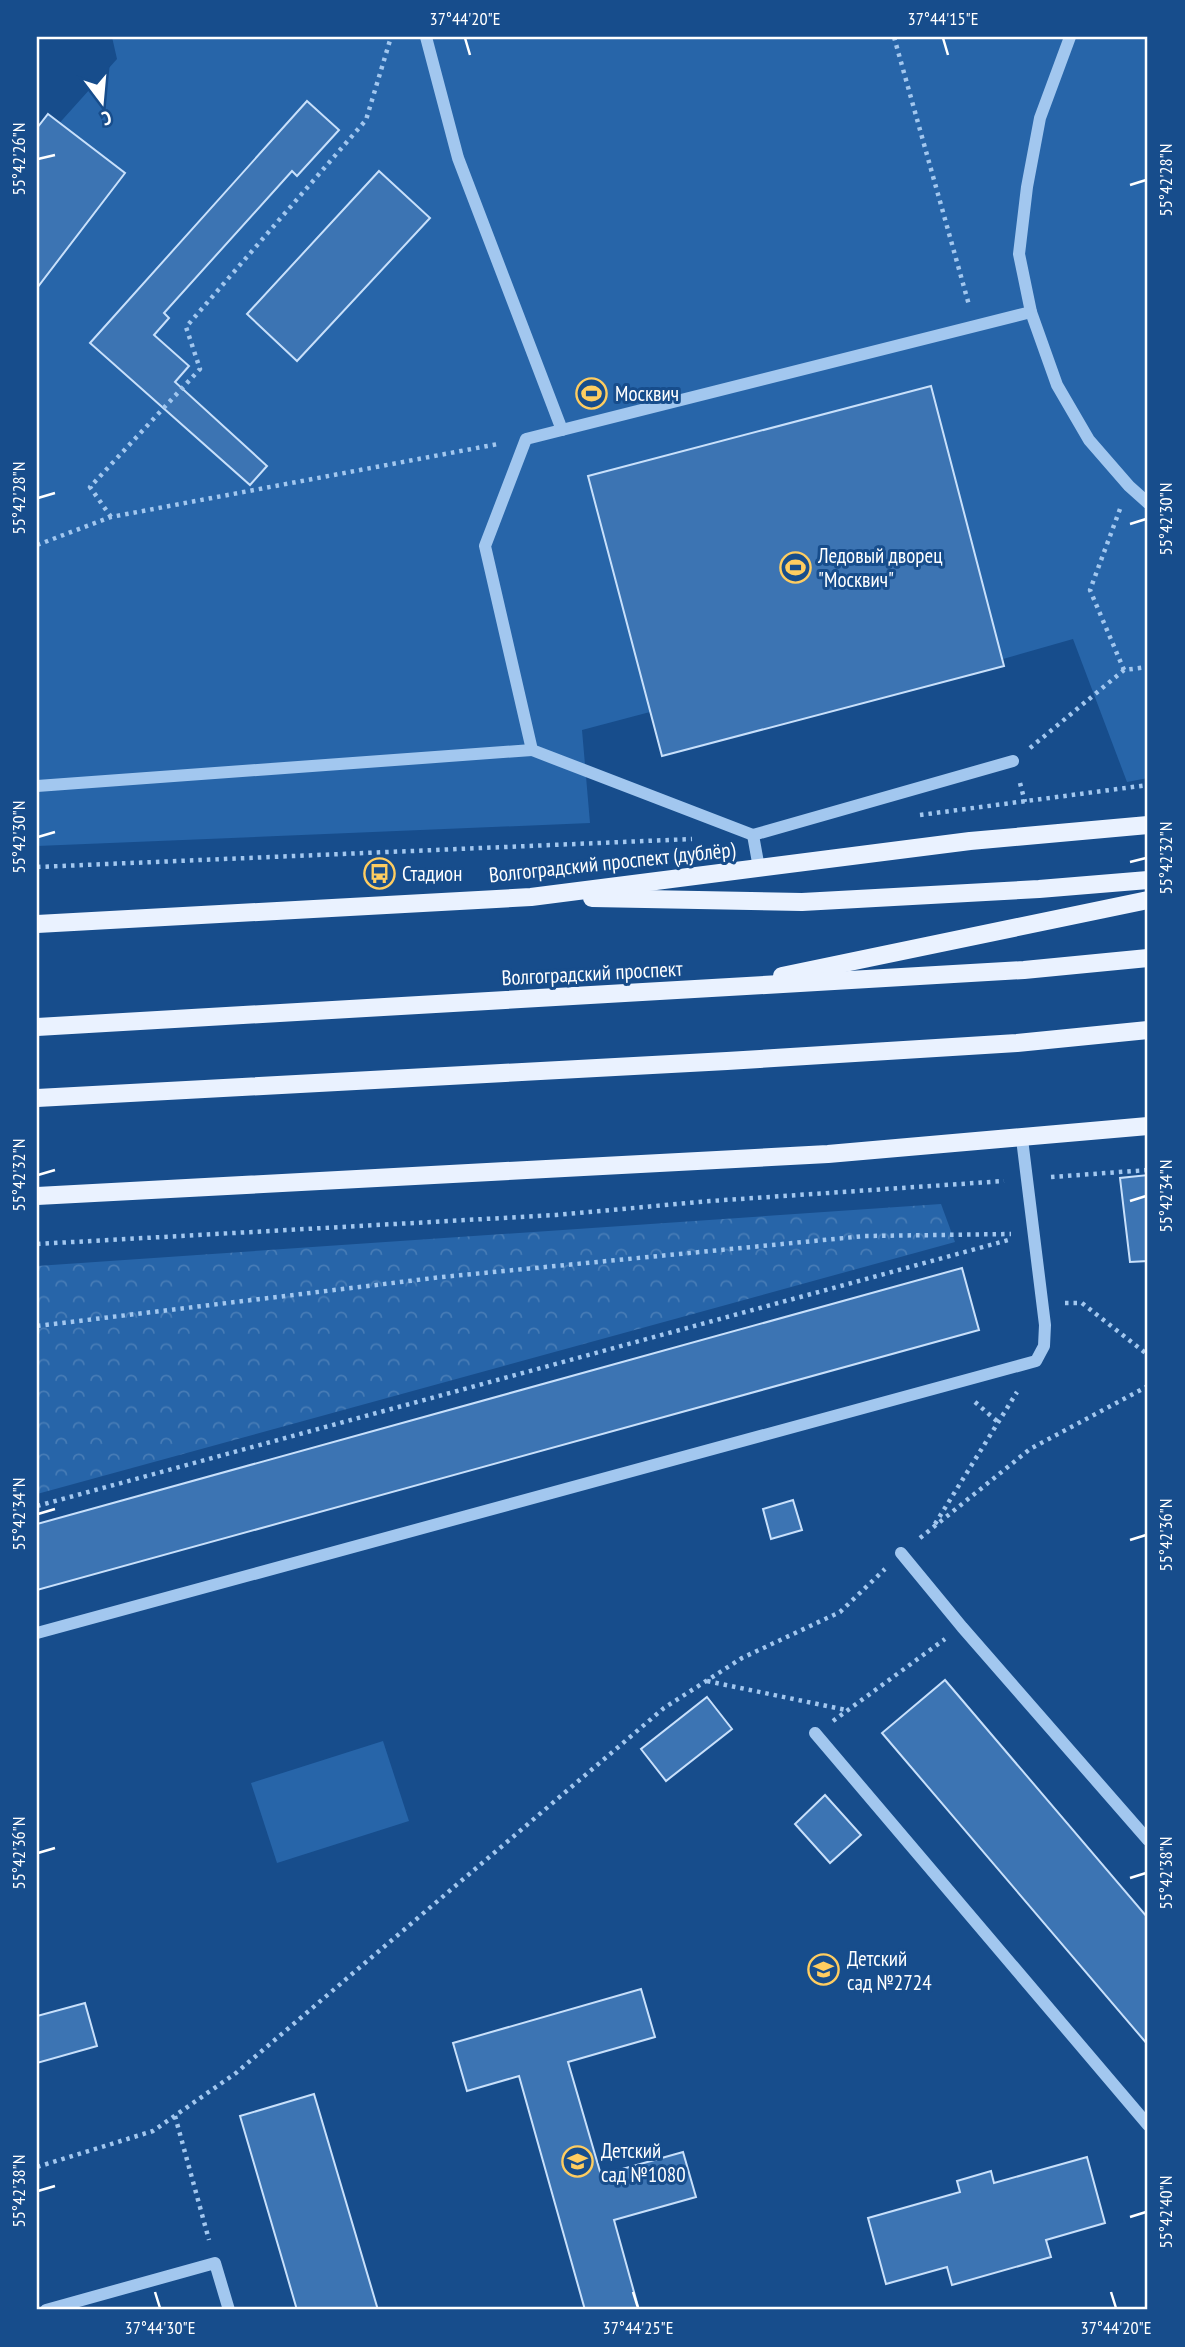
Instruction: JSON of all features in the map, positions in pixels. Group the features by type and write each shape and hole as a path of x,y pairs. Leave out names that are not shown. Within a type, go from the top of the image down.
{"main road":[{"name":"Волгоградский проспект (дублёр)","path":"37,924 531,897 970,841 1148,825"},
{"path":"531,897 802,902 1025,890 1148,880"},
{"path":"721,989 1148,900"},
{"name":"Волгоградский проспект","path":"37,1027 721,989 1024,970 1148,958"},
{"path":"37,1098 727,1061 1017,1043 1148,1030"},
{"path":"37,1196 828,1154 1148,1126"}],"lane":[{"path":"426,37 458,158 562,430"},
{"path":"1070,37 1040,118 1027,187 1019,254 1031,312 1057,385 1089,440 1129,486 1148,503"},
{"path":"532,750 485,547 526,439 1031,312"},
{"path":"37,786 532,750 753,835 1013,761"},
{"path":"753,835 759,868"},
{"path":"37,1633 1036,1361 1044,1346 1045,1325 1022,1139"},
{"path":"901,1553 1148,1840"},
{"path":"815,1734 1148,2125"},
{"path":"46,2310 215,2263 229,2310"}],"path":[{"path":"111,517 90,487 200,369 186,327 366,120 391,37"},
{"path":"894,37 975,326"},
{"path":"37,545 111,517 526,439"},
{"path":"1124,670 1090,590 1129,486"},
{"path":"1025,802 1013,761 1124,670 1148,667"},
{"path":"916,815 1148,785"},
{"path":"37,867 699,838"},
{"path":"37,1244 556,1215 710,1201 1148,1170"},
{"path":"37,1326 442,1278 851,1237 1033,1233"},
{"path":"37,1506 1033,1233"},
{"path":"1041,1302 1082,1303 1148,1355"},
{"path":"933,1527 1036,1361"},
{"path":"37,2167 153,2131 175,2116 236,2073 664,1708 742,1658 840,1612 901,1553 1030,1449 1148,1386"},
{"path":"815,1734 962,1627"},
{"path":"706,1681 847,1710"},
{"path":"175,2116 215,2263"}],"green space":[{"name":"Москвич","path":"112,37 1148,37 1148,778 1127,782 1073,639 1003,659 1004,666 662,756 650,712 582,730 590,823 37,846 37,148 117,59"},
{"path":"941,1204 955,1242 37,1494 37,1266"},
{"path":"383,1741 409,1821 277,1863 251,1783"}],"building":[{"path":"307,101 339,130 297,176 292,171 164,313 169,318 154,335 189,366 175,382 267,466 250,485 90,343"},
{"path":"48,114 125,173 37,288 37,128"},
{"path":"379,171 430,218 297,361 247,314"},
{"name":"Ледовый дворец \"Москвич\"","path":"931,386 1004,666 662,756 588,476"},
{"path":"1148,1175 1148,1261 1130,1262 1120,1178"},
{"path":"962,1268 979,1330 37,1590 37,1524"},
{"path":"793,1500 802,1530 771,1539 763,1509"},
{"path":"945,1680 1148,1918 1148,2045 882,1733"},
{"path":"707,1697 732,1729 666,1781 641,1749"},
{"path":"825,1795 861,1835 830,1863 795,1824"},
{"path":"641,1989 655,2037 568,2062 601,2175 683,2152 696,2197 614,2220 639,2310 585,2310 519,2076 467,2091 453,2043"},
{"path":"85,2003 97,2046 37,2063 37,2016"},
{"path":"314,2094 378,2310 297,2310 240,2116"},
{"path":"1087,2157 1105,2223 1046,2240 1051,2257 952,2285 947,2267 886,2284 868,2218 960,2192 957,2181 991,2171 994,2183"}],"place":[{"name":"Москвич","path":"592,393"},
{"name":"Ледовый дворец \"Москвич\"","path":"795,567"},
{"name":"Стадион","path":"379,873"},
{"name":"Детский сад №2724","path":"824,1970"},
{"name":"Детский сад №1080","path":"578,2162"}]}
